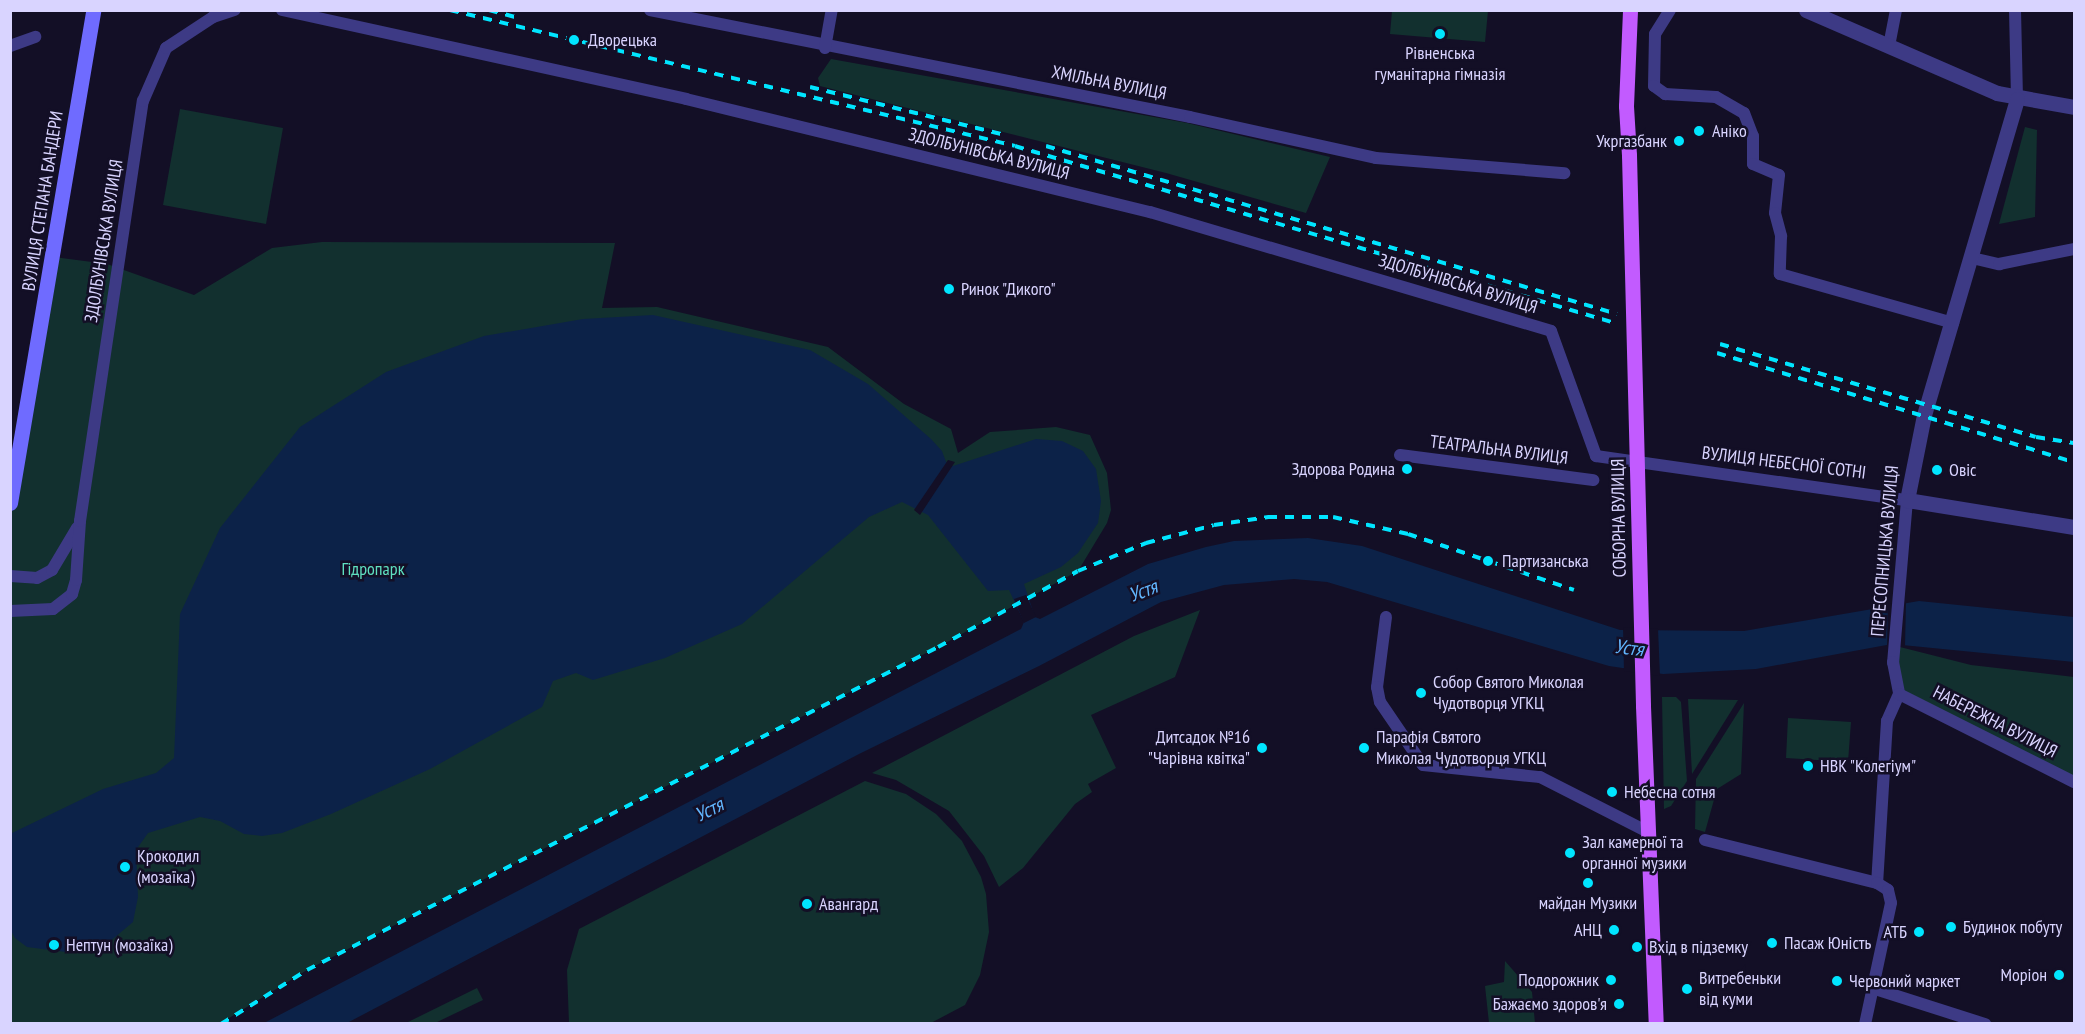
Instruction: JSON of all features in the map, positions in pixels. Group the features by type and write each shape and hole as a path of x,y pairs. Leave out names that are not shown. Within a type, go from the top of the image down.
{"main road":[{"name":"ВУЛИЦЯ СТЕПАНА БАНДЕРИ","path":"11,499 93,10"},
{"name":"СОБОРНА ВУЛИЦЯ","path":"1630,10 1626,106 1643,706 1656,1023"}],"street":[{"name":"ЗДОЛБУНІВСЬКА ВУЛИЦЯ","path":"10,611 53,609 72,594 80,521 143,101 166,48 213,17 235,10"},
{"name":"ЗДОЛБУНІВСЬКА ВУЛИЦЯ","path":"282,10 686,99 1150,212 1551,331 1596,456"},
{"name":"ХМІЛЬНА ВУЛИЦЯ","path":"650,10 701,15 825,48 1190,117 1376,158 1564,173"},
{"path":"825,48 832,10"},
{"path":"1670,10 1655,34 1654,86 1665,94 1716,97 1744,113 1753,136 1753,164 1779,175 1775,213 1781,236 1780,274 1953,322"},
{"path":"1806,10 2017,99 2074,107"},
{"path":"1889,46 1896,10"},
{"name":"ПЕРЕСОПНИЦЬКА ВУЛИЦЯ","path":"1899,694 1893,672 1897,602 1911,463 2017,99 2015,10"},
{"path":"10,46 35,37"},
{"path":"1972,258 2000,264 2074,249"},
{"name":"ТЕАТРАЛЬНА ВУЛИЦЯ","path":"1400,455 1593,480"},
{"name":"ВУЛИЦЯ НЕБЕСНОЇ СОТНІ","path":"1596,456 2074,526"},
{"name":"ЗДОЛБУНІВСЬКА ВУЛИЦЯ","path":"10,576 37,578 52,570 67,550 80,521"},
{"path":"1386,617 1377,687 1380,702 1423,765 1540,777 1648,831"},
{"path":"1877,883 1887,721 1899,694"},
{"name":"НАБЕРЕЖНА ВУЛИЦЯ","path":"1899,694 2074,782"},
{"path":"1706,840 1877,883 1888,890 1891,903 1865,1023"},
{"path":"1872,988 1985,1023"}],"green space":[{"path":"1392,11 1488,11 1485,42 1390,34"},
{"path":"831,59 1187,123 1330,157 1306,213 1166,173 820,86 818,78"},
{"path":"180,109 283,128 266,224 163,205"},
{"path":"2025,127 2037,130 2035,217 1999,224"},
{"name":"Гідропарк","path":"322,242 615,243 602,308 657,307 828,347 904,404 951,429 958,453 990,432 1056,427 1090,435 1107,473 1111,510 1107,523 1078,571 938,647 307,970 221,1023 11,1024 11,503 54,257 107,264 194,295 272,248"},
{"path":"1200,610 1175,677 1091,715 1116,768 1088,784 1092,792 1075,804 1023,868 999,887 984,856 949,811 896,780 872,773 1134,636"},
{"path":"1896,646 1971,665 2074,677 2074,782 1899,694"},
{"path":"1662,697 1676,697 1681,702 1687,781 1671,806 1664,809"},
{"path":"1688,699 1738,700 1692,774"},
{"path":"1744,703 1741,774 1717,789 1705,832 1695,829 1696,779"},
{"path":"1788,718 1851,722 1848,762 1786,758"},
{"name":"Авангард","path":"865,781 906,794 936,814 962,841 981,877 986,894 989,932 980,975 965,1005 929,1024 569,1023 567,970 579,929"},
{"path":"1505,961 1532,992 1535,1023 1489,1023 1485,986 1504,982"},
{"path":"477,988 483,1000 435,1023 406,1023"}],"water":[{"name":"Устя","path":"653,315 810,350 868,384 931,439 942,451 946,462 953,466 1036,439 1062,441 1083,451 1096,469 1101,501 1098,523 1078,553 1061,567 1024,584 1035,617 1040,619 1148,564 1234,541 1308,538 1362,546 1620,630 1744,631 1919,601 2074,617 2074,662 1892,644 1756,669 1663,674 1609,666 1327,582 1294,579 1224,585 1161,602 1039,666 859,754 347,1023 264,1023 1021,629 1024,622 1009,590 988,591 928,515 902,502 869,517 742,624 665,658 593,680 576,673 553,681 542,707 430,769 331,814 282,833 262,836 244,834 220,821 200,817 148,833 136,850 138,897 133,922 102,948 66,952 27,947 15,938 10,929 10,834 103,789 156,773 174,758 180,614 220,528 300,427 386,372 484,336 583,319"}],"pier":[{"path":"948,460 955,462 920,515 914,510"},
{"path":"1026,595 1036,617 1024,623 1014,599"},
{"path":"1906,603 1905,646 1887,646 1888,604"},
{"path":"1623,627 1658,629 1660,676 1624,671"}],"railway":[{"path":"450,10 1015,146 1615,323"},
{"path":"489,10 516,17"},
{"path":"810,87 1005,135"},
{"path":"1046,146 1617,314"},
{"path":"1720,344 2036,437 2074,443"},
{"path":"1717,353 2074,462"},
{"path":"221,1024 307,970 938,647 1078,571 1146,543 1214,525 1268,517 1333,517 1408,534 1574,590"}],"place":[{"name":"Рівненська гуманітарна гімназія","path":"1440,34"},
{"name":"Дворецька","path":"574,40"},
{"name":"Аніко","path":"1699,131"},
{"name":"Укргазбанк","path":"1679,141"},
{"name":"Ринок \"Дикого\"","path":"949,289"},
{"name":"Здорова Родина","path":"1407,469"},
{"name":"Овіс","path":"1937,470"},
{"name":"Партизанська","path":"1488,561"},
{"name":"Собор Святого Миколая Чудотворця УГКЦ","path":"1421,693"},
{"name":"Дитсадок №16 \"Чарівна квітка\"","path":"1262,748"},
{"name":"Парафія Святого Миколая Чудотворця УГКЦ","path":"1364,748"},
{"name":"НВК \"Колегіум\"","path":"1808,766"},
{"name":"Небесна сотня","path":"1612,792"},
{"name":"Зал камерної та органної музики","path":"1570,853"},
{"name":"Крокодил (мозаїка)","path":"125,867"},
{"name":"майдан Музики","path":"1588,883"},
{"name":"Авангард","path":"807,904"},
{"name":"Будинок побуту","path":"1951,927"},
{"name":"АНЦ","path":"1614,930"},
{"name":"АТБ","path":"1919,932"},
{"name":"Пасаж Юність","path":"1772,943"},
{"name":"Нептун (мозаїка)","path":"54,945"},
{"name":"Вхід в підземку","path":"1637,947"},
{"name":"Моріон","path":"2059,975"},
{"name":"Подорожник","path":"1611,980"},
{"name":"Червоний маркет","path":"1837,981"},
{"name":"Витребеньки від куми","path":"1687,989"},
{"name":"Бажаємо здоров'я","path":"1619,1004"}]}
